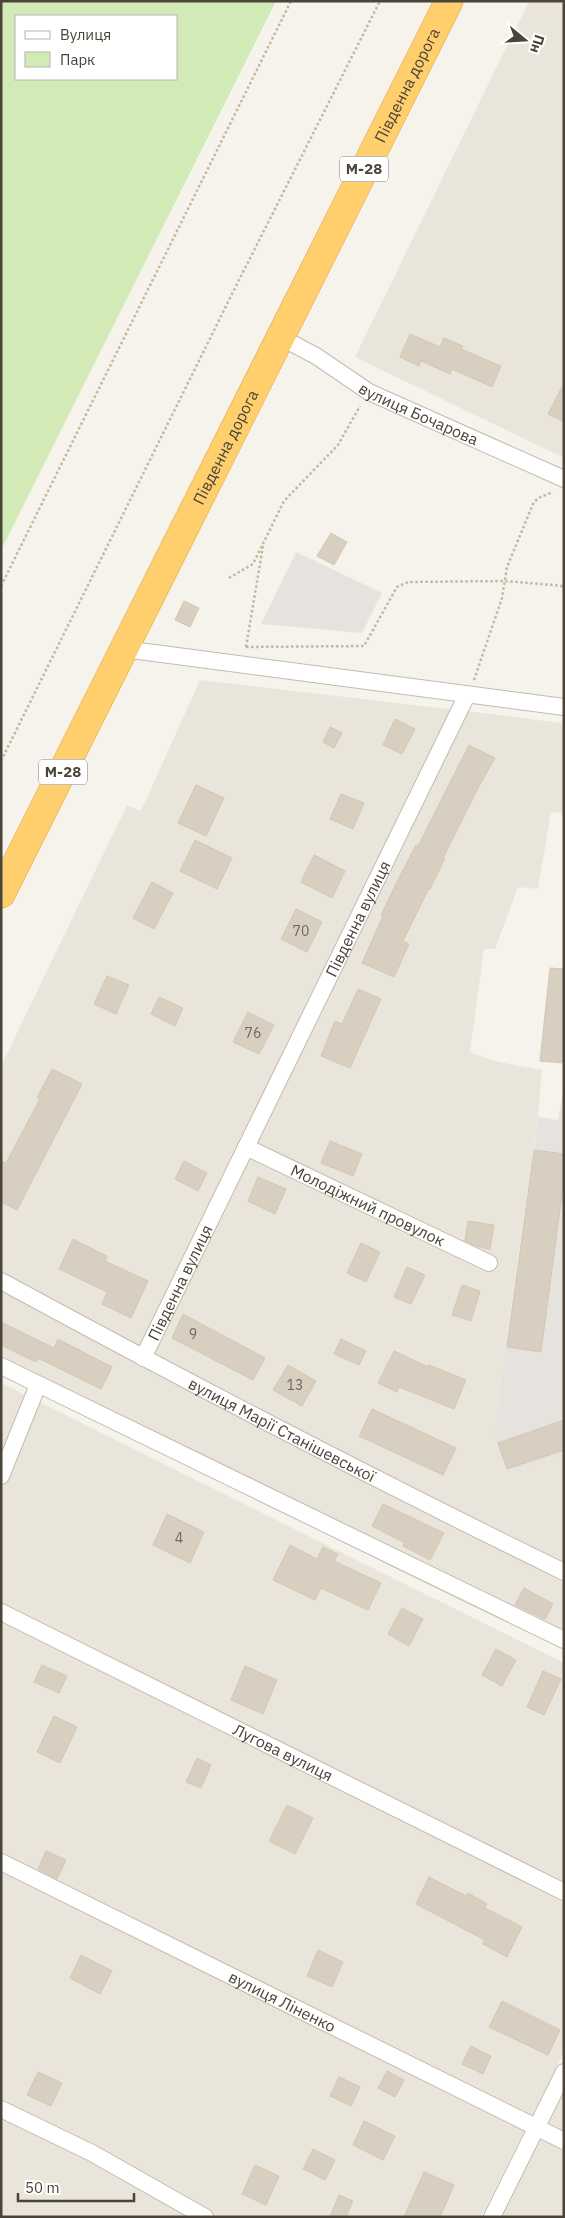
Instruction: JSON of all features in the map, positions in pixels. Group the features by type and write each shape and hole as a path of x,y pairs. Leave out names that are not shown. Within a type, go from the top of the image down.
{"highway":[{"name":"Південна дорога","path":"1,894 449,1"}],"street":[{"name":"вулиця Бочарова","path":"280,337 316,356 369,392 560,485"},
{"path":"124,649 564,707"},
{"name":"Південна вулиця","path":"143,1358 467,695"},
{"name":"Молодіжний провулок","path":"246,1147 489,1263"},
{"name":"вулиця Марії Станішевської","path":"1,1281 143,1358 456,1519 564,1572"},
{"path":"1,1366 564,1640"},
{"path":"1,1476 38,1385"},
{"name":"Лугова вулиця","path":"1,1612 564,1892"},
{"name":"вулиця Ліненко","path":"1,1862 564,2141"},
{"path":"492,2217 564,2072"},
{"path":"1,2109 92,2153 205,2217"}],"path":[{"path":"1,586 291,1"},
{"path":"1,760 232,294 380,1"},
{"path":"229,578 252,564 284,501 338,445 369,392"},
{"path":"467,695 502,598 507,567 533,504 538,498 560,485"},
{"path":"231,663 246,647 264,542"},
{"path":"246,647 364,646 397,586 408,582 505,581 564,586"}],"shaded area":[{"path":"529,1 564,1 564,458 355,357"},
{"path":"296,552 382,593 362,633 261,624"},
{"path":"200,680 474,712 561,723 564,725 564,813 551,812 538,889 518,887 495,949 484,949 470,1052 494,1061 542,1070 538,1117 493,1434 507,1474 564,1454 564,1650 412,1577 1,1370 1,1066 127,805 141,811"},
{"path":"564,1088 564,1454 507,1474 493,1434 538,1117 558,1120"},
{"path":"1,1383 564,1663 564,2052 481,2217 1,2217"},
{"path":"564,2084 564,2217 496,2217"}],"green space":[{"path":"1,1 276,1 1,550"}],"building":[{"path":"410,334 440,347 444,338 463,346 461,349 501,366 492,387 452,369 450,374 421,361 419,366 400,357"},
{"path":"564,383 564,422 548,414"},
{"path":"331,533 347,542 334,565 317,556"},
{"path":"184,601 199,608 190,627 175,620"},
{"path":"395,719 415,729 402,754 383,745"},
{"path":"330,727 342,733 334,748 323,742"},
{"path":"469,745 495,758 477,790 403,941 409,944 394,977 362,963 383,916 381,915 398,880 416,845 418,846"},
{"path":"196,785 224,798 206,836 178,823"},
{"path":"341,794 364,803 353,829 330,819"},
{"path":"195,840 232,858 217,889 180,871"},
{"path":"314,855 345,871 332,898 301,882"},
{"path":"152,882 173,893 154,929 133,918"},
{"path":"296,909 322,922 307,952 281,939"},
{"path":"550,968 564,969 564,1063 540,1061"},
{"path":"107,976 129,985 116,1014 94,1004"},
{"path":"358,989 381,999 350,1068 321,1056 335,1021 342,1024"},
{"path":"159,997 183,1008 175,1026 151,1014"},
{"path":"248,1012 274,1025 259,1054 233,1042"},
{"path":"52,1069 82,1084 17,1210 1,1202 1,1161 6,1163 40,1099 37,1098"},
{"path":"330,1141 362,1154 353,1176 321,1163"},
{"path":"534,1150 564,1154 564,1179 541,1352 507,1347"},
{"path":"184,1161 207,1173 198,1191 175,1179"},
{"path":"258,1177 286,1189 275,1214 248,1201"},
{"path":"468,1221 494,1225 490,1249 465,1241"},
{"path":"73,1239 107,1256 105,1261 148,1281 131,1318 102,1304 107,1292 59,1269"},
{"path":"361,1243 380,1252 366,1282 347,1273"},
{"path":"407,1267 425,1275 411,1304 394,1297"},
{"path":"462,1285 480,1291 471,1321 452,1315"},
{"path":"183,1314 265,1358 253,1380 172,1338"},
{"path":"1,1322 54,1348 58,1339 112,1367 101,1389 38,1358 36,1362 1,1345"},
{"path":"341,1339 366,1351 359,1365 334,1354"},
{"path":"394,1351 428,1367 429,1365 466,1380 454,1409 399,1387 397,1392 378,1383"},
{"path":"288,1365 316,1381 302,1406 273,1390"},
{"path":"372,1409 456,1448 443,1475 359,1436"},
{"path":"564,1420 564,1450 507,1469 498,1443"},
{"path":"383,1504 444,1533 430,1560 403,1546 405,1543 372,1526"},
{"path":"167,1514 204,1532 190,1563 153,1545"},
{"path":"290,1545 317,1559 323,1547 338,1554 334,1561 381,1583 368,1610 321,1588 315,1600 273,1580"},
{"path":"524,1588 553,1604 545,1619 515,1605"},
{"path":"402,1608 423,1619 409,1646 388,1634"},
{"path":"496,1649 516,1660 502,1686 482,1675"},
{"path":"42,1665 67,1676 59,1693 34,1682"},
{"path":"245,1666 277,1680 263,1714 231,1700"},
{"path":"543,1671 561,1679 544,1715 527,1707"},
{"path":"54,1716 77,1727 60,1763 37,1752"},
{"path":"197,1758 211,1765 201,1788 186,1782"},
{"path":"287,1805 313,1818 295,1854 269,1841"},
{"path":"46,1851 66,1860 57,1879 38,1869"},
{"path":"429,1877 466,1896 468,1893 487,1904 485,1908 522,1927 507,1957 483,1944 485,1940 416,1904"},
{"path":"318,1950 343,1962 332,1987 307,1976"},
{"path":"81,1955 112,1971 100,1994 70,1978"},
{"path":"502,2001 560,2030 548,2055 489,2027"},
{"path":"471,2046 491,2056 483,2074 462,2064"},
{"path":"387,2071 404,2080 395,2097 378,2088"},
{"path":"38,2072 62,2083 51,2106 27,2095"},
{"path":"339,2077 360,2087 351,2106 330,2096"},
{"path":"364,2121 395,2136 383,2160 353,2145"},
{"path":"313,2149 335,2160 325,2180 303,2169"},
{"path":"255,2165 279,2176 266,2205 242,2194"},
{"path":"424,2172 454,2185 440,2217 404,2217"},
{"path":"339,2195 353,2201 346,2217 330,2217"}]}
